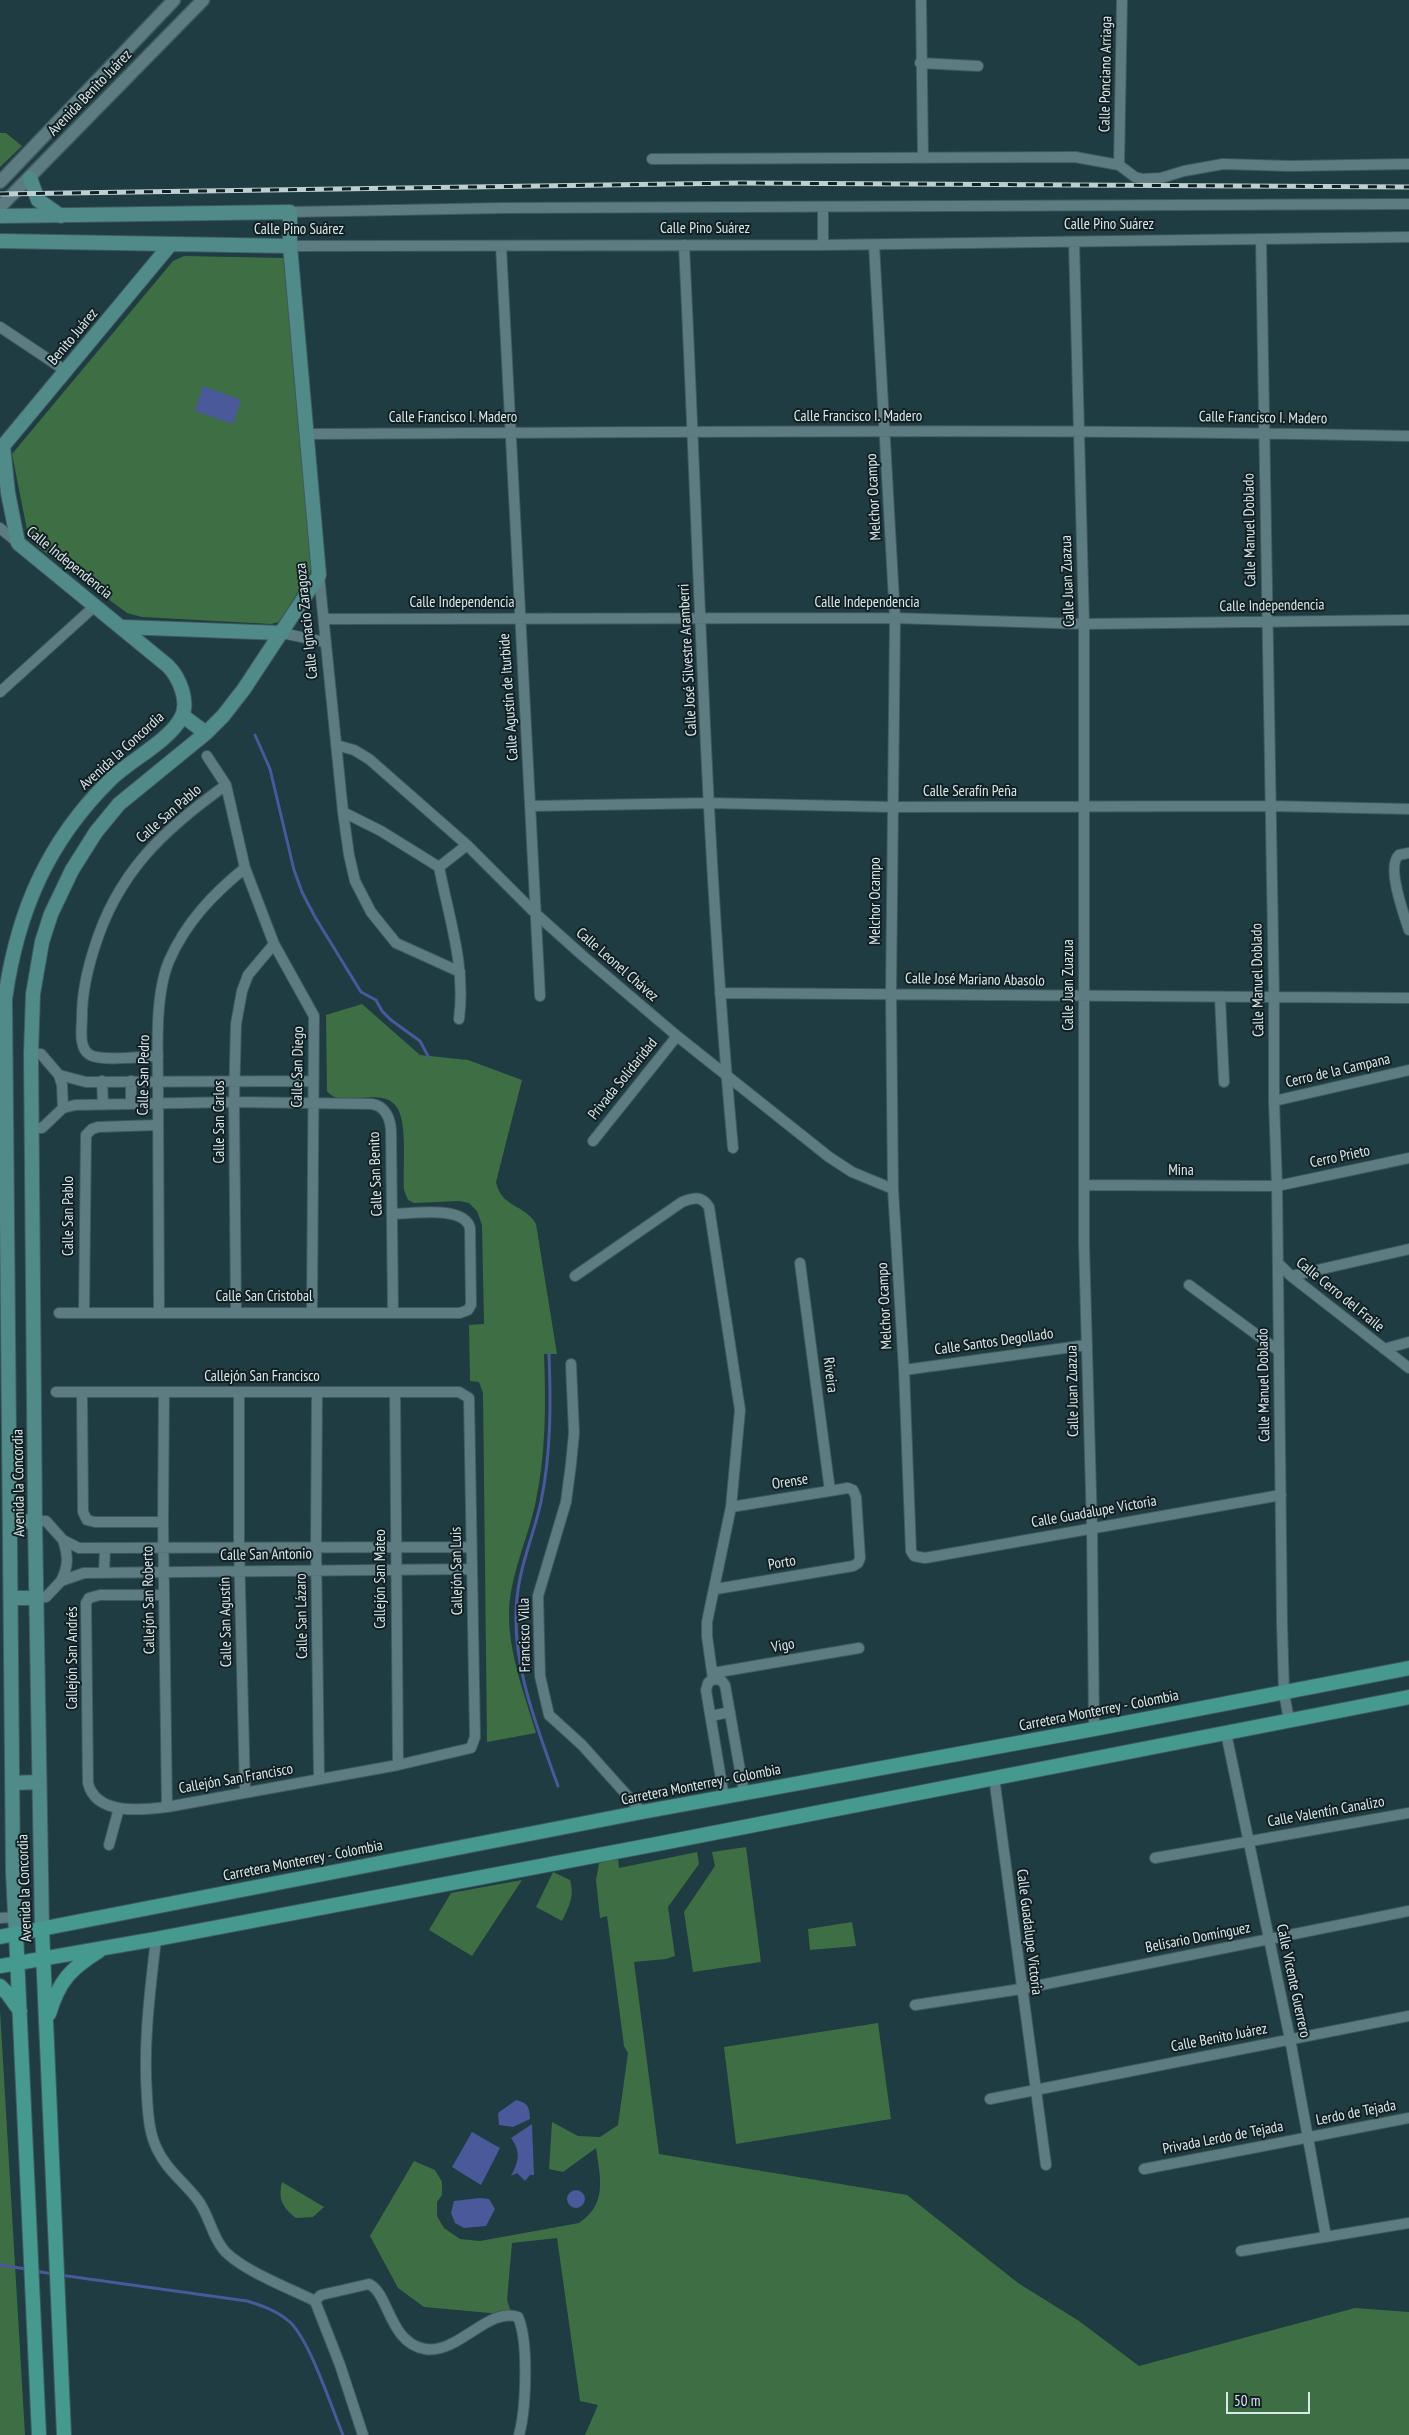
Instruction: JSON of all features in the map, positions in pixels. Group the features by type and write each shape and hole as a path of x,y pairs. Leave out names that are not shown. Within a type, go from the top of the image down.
{"main road":[{"path":"30,178 38,200 62,217"},
{"name":"Calle Pino Suárez","path":"0,216 62,217 290,212"},
{"name":"Calle Ignacio Zaragoza","path":"290,212 290,246 319,574"},
{"name":"Calle Pino Suárez","path":"0,241 170,246 290,246"},
{"name":"Benito Juárez","path":"1,448 170,246"},
{"path":"1,448 18,543"},
{"name":"Calle Independencia","path":"18,543 123,627 175,673 182,690 183,716"},
{"name":"Avenida la Concordia","path":"64,2435 42,1929 35,1521 31,1054 34,994 42,942 50,914 72,870 96,832 119,804 206,733 244,689 319,574"},
{"path":"123,627 282,633"},
{"path":"183,716 206,733"},
{"name":"Avenida la Concordia","path":"39,2435 15,1917 12,1783 8,1129 5,999 10,960 21,922 38,880 53,850 80,813 111,779 171,731 183,716"},
{"path":"6,1055 31,1054"},
{"path":"8,1129 32,1128"},
{"path":"10,1522 35,1521"},
{"path":"11,1598 37,1598"},
{"name":"Carretera Monterrey - Colombia","path":"0,1937 642,1812 1094,1729 1409,1668"},
{"path":"0,1966 156,1939 1289,1720 1409,1699"},
{"path":"12,1783 39,1782"},
{"path":"46,2027 56,1993 66,1976 77,1965 102,1948"},
{"path":"0,1986 8,1993 20,2011"}],"street":[{"name":"Avenida Benito Juárez","path":"0,182 174,0"},
{"name":"Avenida Benito Juárez","path":"0,207 203,0"},
{"path":"921,0 920,63 923,158"},
{"name":"Calle Ponciano Arriaga","path":"1119,165 1121,149 1122,0"},
{"path":"920,63 978,66"},
{"path":"652,159 1075,157 1119,165 1142,179 1162,178 1184,171 1223,164 1290,166 1409,164"},
{"name":"Calle Pino Suárez","path":"290,212 1409,204"},
{"path":"823,207 823,246"},
{"name":"Calle Pino Suárez","path":"290,246 823,246 1409,237"},
{"name":"Calle Manuel Doblado","path":"1260,239 1277,1186 1280,1495 1284,1693 1289,1720"},
{"name":"Calle Juan Zuazua","path":"1074,242 1084,624 1084,1185 1092,1527 1094,1729"},
{"name":"Calle José Silvestre Aramberri","path":"684,245 694,433 709,803 720,993 733,1148"},
{"name":"Melchor Ocampo","path":"874,245 886,431 895,618 891,994 893,1189 904,1370 910,1544 914,1556"},
{"name":"Calle Agustín de Iturbide","path":"502,246 519,619 532,806 540,996"},
{"path":"0,327 66,371"},
{"name":"Calle Francisco I. Madero","path":"308,434 886,431 1264,432 1409,436"},
{"name":"Calle Independencia","path":"0,528 18,543"},
{"name":"Calle Ignacio Zaragoza","path":"319,574 343,812 352,869 361,894 371,912 396,943 460,972"},
{"path":"0,692 96,605"},
{"name":"Calle Independencia","path":"325,619 701,620 895,618 1084,624 1409,620"},
{"path":"282,633 325,642"},
{"name":"Calle Leonel Chávez","path":"336,745 354,750 369,759 467,845 536,913 677,1036 726,1073 829,1157 852,1172 893,1189"},
{"name":"Calle San Diego","path":"207,756 226,786 246,868 274,944 314,1016 312,1081 312,1313"},
{"name":"Calle San Pablo","path":"158,1056 101,1057 89,1054 85,1050 82,1041 82,1012 87,970 101,926 119,889 135,866 157,840 189,812 226,786"},
{"name":"Calle Serafín Peña","path":"532,806 709,803 892,807 1270,806 1409,809"},
{"path":"343,812 380,831 439,867 460,972 462,998 459,1019"},
{"path":"439,867 467,845"},
{"path":"1409,852 1399,854 1394,860 1400,900 1409,930"},
{"name":"Calle San Pedro","path":"159,1313 158,1056 161,1001 168,962 183,933 201,909 222,887 246,868"},
{"name":"Calle San Carlos","path":"236,1312 234,1102 236,1024 242,991 248,975 255,964 274,944"},
{"name":"Calle José Mariano Abasolo","path":"720,993 1409,998"},
{"path":"1220,997 1224,1082"},
{"name":"Privada Solidaridad","path":"593,1141 677,1036"},
{"path":"31,1054 41,1054 59,1075 63,1093 62,1108 42,1128 32,1128"},
{"name":"Cerro de la Campana","path":"1274,1101 1409,1070"},
{"path":"59,1075 76,1081 312,1081"},
{"path":"102,1081 103,1104"},
{"path":"131,1081 132,1103"},
{"name":"Calle San Benito","path":"62,1108 75,1105 103,1104 234,1102 372,1104 384,1110 391,1130 393,1312"},
{"name":"Calle San Pablo","path":"84,1313 86,1135 92,1129 98,1127 158,1125"},
{"name":"Cerro Prieto","path":"1277,1186 1409,1158"},
{"name":"Mina","path":"1084,1185 1277,1186"},
{"path":"575,1276 682,1202 698,1198 705,1200 710,1207 740,1400 731,1507 716,1589 707,1622 707,1636 713,1676 706,1686 724,1797"},
{"name":"Calle San Cristobal","path":"60,1313 460,1313 468,1310 471,1305 470,1228 462,1217 453,1213 393,1214"},
{"path":"1291,1276 1409,1249"},
{"name":"Riveira","path":"800,1263 830,1491"},
{"name":"Calle Cerro del Fraile","path":"1278,1263 1291,1276 1409,1368"},
{"path":"1189,1285 1279,1351"},
{"path":"1384,1349 1409,1342"},
{"name":"Calle Santos Degollado","path":"904,1370 1087,1345"},
{"name":"Francisco Villa","path":"571,1364 574,1433 566,1502 538,1596 540,1676 549,1715 582,1745 642,1812"},
{"name":"Callejón San Francisco","path":"56,1392 458,1392 467,1396"},
{"name":"Callejón San Roberto","path":"164,1392 163,1548 168,1807"},
{"name":"Calle San Agustín","path":"240,1392 239,1547 245,1792"},
{"name":"Calle San Lázaro","path":"317,1392 316,1569 319,1779"},
{"name":"Callejón San Mateo","path":"394,1392 398,1765"},
{"path":"82,1393 84,1516 95,1522 163,1522"},
{"name":"Callejón San Luis","path":"467,1396 469,1400 472,1569 473,1745"},
{"name":"Orense","path":"731,1507 830,1491 853,1490 856,1498 860,1558 858,1563 853,1566"},
{"name":"Calle Guadalupe Victoria","path":"914,1556 925,1558 1280,1495"},
{"name":"Calle San Antonio","path":"35,1521 46,1521 63,1540 78,1548 471,1547"},
{"path":"61,1581 68,1568 68,1555 63,1540"},
{"path":"104,1573 105,1548"},
{"name":"Porto","path":"716,1589 853,1566"},
{"name":"Calle San Antonio","path":"37,1598 46,1597 61,1581 79,1574 316,1569 472,1569"},
{"name":"Callejón San Andrés","path":"93,1794 88,1783 86,1603 89,1598 100,1595 164,1595"},
{"name":"Vigo","path":"713,1676 858,1648"},
{"path":"713,1676 721,1680 725,1685 744,1793"},
{"path":"710,1716 730,1712"},
{"name":"Calle Vicente Guerrero","path":"1226,1733 1290,2039 1326,2237"},
{"name":"Callejón San Francisco","path":"93,1794 104,1802 119,1808 138,1811 398,1765 463,1752 473,1745"},
{"name":"Calle Guadalupe Victoria","path":"994,1777 1046,2166"},
{"path":"109,1845 119,1808"},
{"name":"Calle Valentín Canalizo","path":"1155,1858 1409,1813"},
{"name":"Belisario Domínguez","path":"915,2005 1022,1989 1409,1911"},
{"path":"0,1918 15,1917"},
{"path":"156,1939 146,2027 145,2067 148,2121 156,2148 170,2169 198,2199 223,2249 236,2261 315,2302 340,2365 363,2435"},
{"name":"Calle Benito Juárez","path":"990,2099 1409,2016"},
{"name":"Lerdo de Tejada","path":"1308,2137 1409,2118"},
{"name":"Privada Lerdo de Tejada","path":"1144,2169 1308,2137"},
{"path":"1241,2251 1409,2223"},
{"path":"315,2302 321,2295 369,2284 377,2290 391,2319 403,2336 411,2344 426,2349 446,2346 496,2318 518,2317 526,2384 519,2435"}],"green space":[{"path":"0,133 6,133 22,146 0,167"},
{"path":"184,256 284,258 313,568 279,622 271,624 142,617 127,613 38,547 28,535 12,454 173,261"},
{"path":"362,1004 420,1055 468,1060 522,1080 496,1182 503,1197 526,1212 536,1224 557,1354 544,1354 545,1411 539,1486 532,1519 515,1573 509,1615 515,1660 536,1733 487,1742 483,1393 479,1382 470,1381 469,1325 484,1324 482,1225 477,1211 469,1203 459,1201 414,1203 408,1200 404,1190 403,1125 396,1106 387,1100 377,1097 344,1099 334,1097 327,1091 326,1015"},
{"path":"746,1847 761,1962 693,1972 684,1912 715,1866 712,1852"},
{"path":"697,1852 699,1864 668,1907 675,1956 666,1959 634,1962 659,2154 907,2195 1018,2283 1079,2321 1139,2366 1355,2308 1409,2312 1409,2435 585,2435 598,2405 580,2401 557,2238 512,2243 507,2300 512,2315 424,2307 398,2288 370,2236 414,2161 435,2170 442,2182 442,2195 437,2202 437,2216 444,2228 460,2239 480,2241 579,2223 588,2216 598,2199 600,2189 596,2148 563,2172 549,2169 552,2122 578,2136 600,2137 618,2125 628,2053 624,2046 607,1916 600,1918 596,1880 599,1863 618,1858 619,1868"},
{"path":"553,1872 570,1880 571,1885 570,1901 562,1921 536,1907"},
{"path":"522,1880 472,1956 429,1930 451,1893"},
{"path":"852,1922 856,1946 810,1950 808,1929"},
{"path":"0,2010 25,2435 0,2435"},
{"path":"878,2023 891,2119 736,2144 724,2047"},
{"path":"282,2182 324,2207 313,2217 296,2218 287,2210 282,2202"}],"water":[{"path":"203,386 241,400 233,424 195,411"},
{"path":"516,2100 523,2102 527,2106 530,2119 513,2127 499,2125 498,2113"},
{"path":"532,2124 534,2175 530,2175 525,2181 517,2173 511,2176 516,2166 518,2152 511,2138"},
{"path":"472,2132 500,2148 481,2185 452,2167"},
{"path":"576,2190 582,2193 585,2199 582,2205 576,2208 570,2205 567,2199 570,2193"},
{"path":"480,2198 489,2199 495,2209 486,2226 464,2228 455,2223 451,2213 454,2201"}],"waterway":[{"path":"255,735 270,769 294,870 302,892 315,917 361,992 376,1000 382,1011 391,1020 420,1041 428,1056"},
{"path":"549,1354 550,1410 547,1465 541,1502 519,1586 516,1622 521,1670 534,1717 558,1786"},
{"path":"0,2265 26,2269"},
{"path":"35,2271 53,2274"},
{"path":"60,2275 247,2301 276,2312 291,2323 306,2345 343,2435"}],"railway":[{"path":"0,194 740,183 1409,187"}]}
